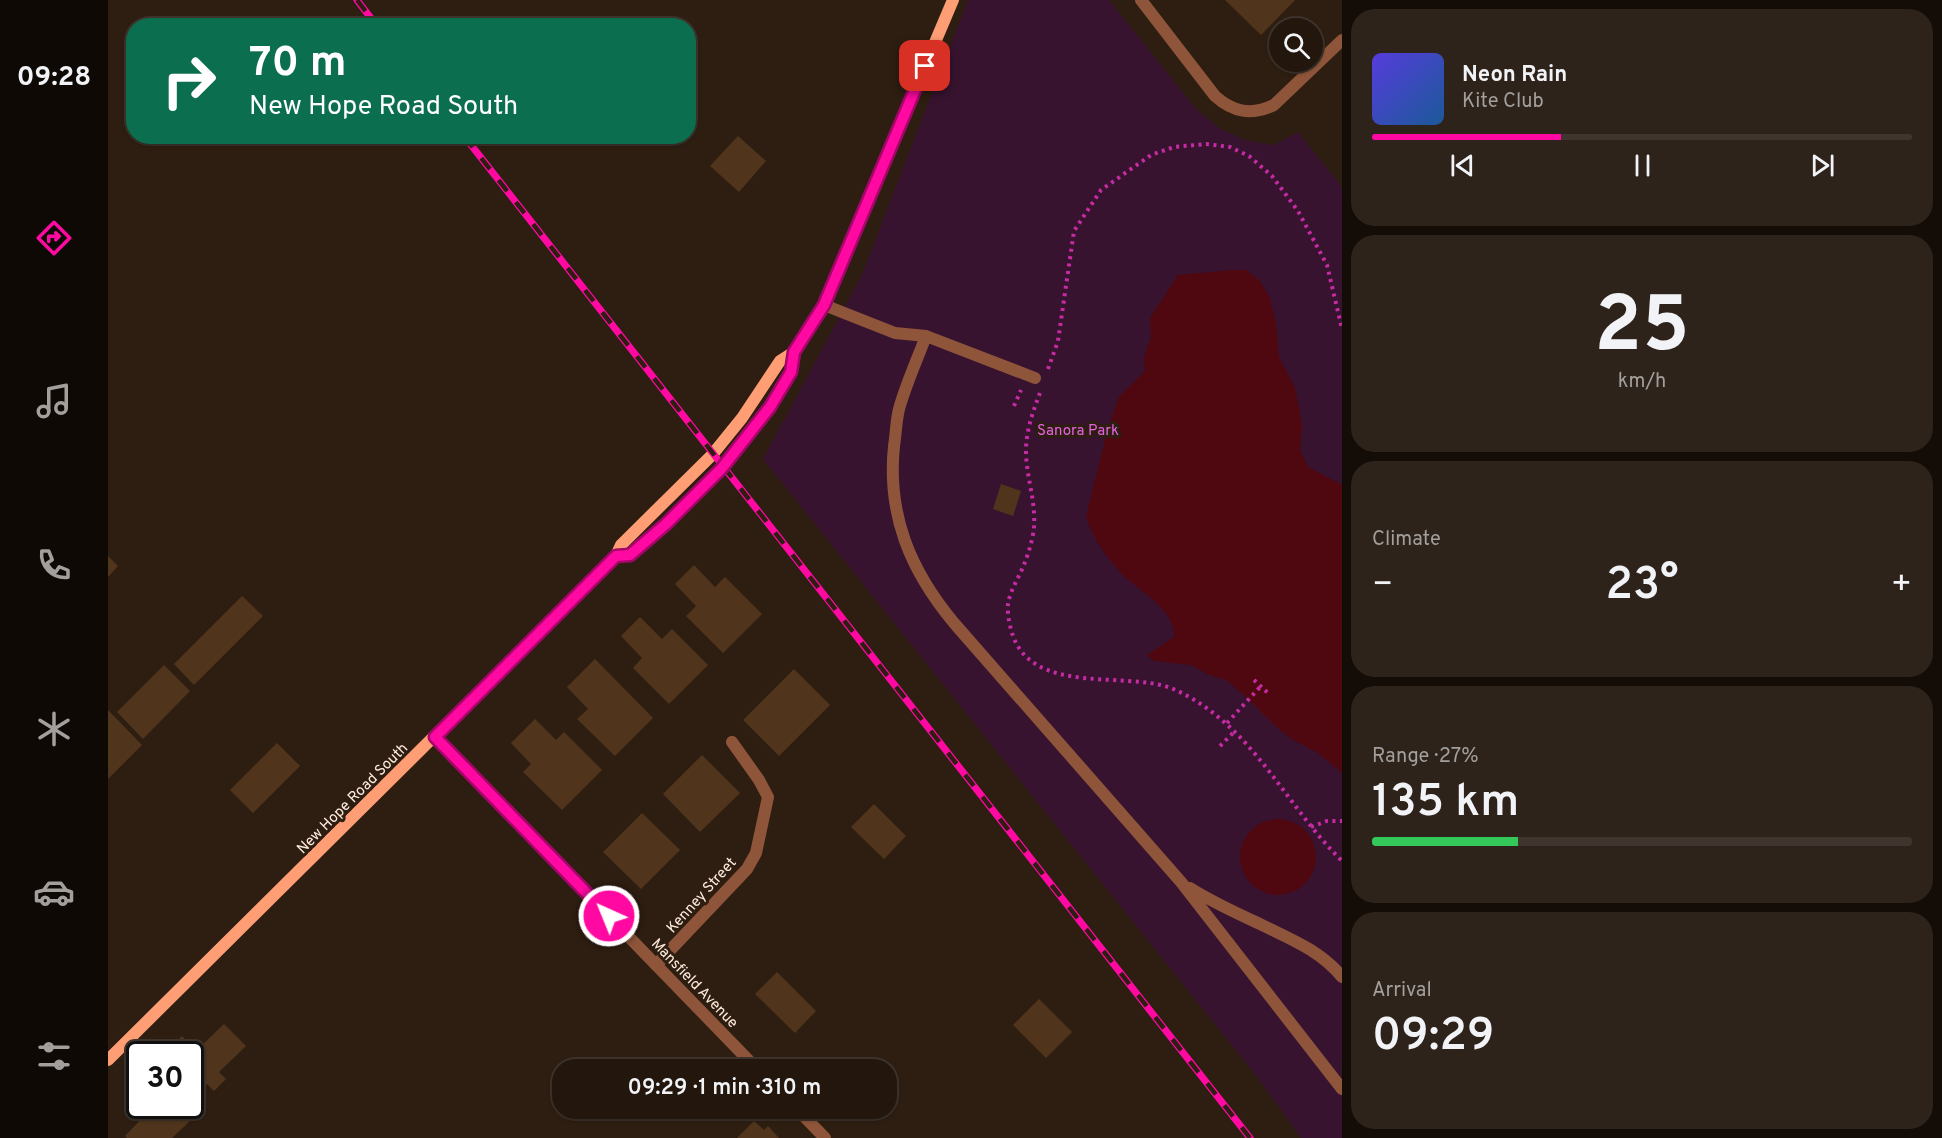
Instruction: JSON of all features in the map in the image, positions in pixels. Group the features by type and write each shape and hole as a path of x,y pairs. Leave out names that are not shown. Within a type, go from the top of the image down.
{"street":[{"name":"New Hope Road South","path":"616,556 630,555 666,524 722,468 770,407 791,372 794,352 824,305 953,0"},
{"path":"1141,0 1215,96 1225,105 1239,111 1263,110 1274,105 1342,40"},
{"path":"824,305 895,333 926,336 1039,380"},
{"path":"926,336 898,412 893,460 893,492 898,515 906,546 919,575 935,600 954,623 1181,882 1342,1089"},
{"name":"New Hope Road South","path":"108,1060 616,556 621,545 712,455 742,418 780,361 794,352"},
{"name":"Mansfield Avenue","path":"435,737 747,1059"},
{"name":"Kenney Street","path":"656,965 747,869 756,853 768,797 732,742"},
{"path":"1181,882 1223,907 1316,951 1342,977"},
{"path":"807,1119 825,1138"}],"path":[{"path":"1047,372 1059,341 1074,231 1101,190 1151,155 1174,147 1206,144 1230,147 1249,156 1272,176 1298,211 1327,265 1342,329"},
{"path":"1039,380 1026,451 1033,496 1034,527 1026,560 1008,605 1010,628 1017,646 1030,661 1048,670 1098,680 1148,683 1168,687 1195,700 1235,731 1311,827 1342,861"},
{"path":"1254,680 1268,693"},
{"path":"1227,723 1261,686"},
{"path":"1220,746 1235,731"},
{"path":"1311,827 1327,821 1342,821"}],"green space":[{"name":"Sanora Park","path":"968,0 1109,0 1196,109 1219,128 1245,140 1274,145 1298,132 1342,187 1342,1138 1301,1138 1258,1078 763,459 862,275"}],"shaded area":[{"path":"1246,270 1259,280 1270,298 1276,323 1279,357 1295,388 1302,424 1300,450 1308,467 1342,485 1342,773 1318,753 1293,740 1275,726 1226,680 1209,675 1191,665 1154,661 1147,655 1174,637 1173,627 1162,609 1127,579 1109,559 1086,517 1108,428 1119,397 1145,371 1144,357 1151,338 1150,318 1178,275"},
{"path":"1278,819 1292,822 1305,830 1313,843 1316,857 1313,871 1305,884 1292,892 1278,895 1264,892 1251,884 1243,871 1240,857 1243,843 1251,830 1264,822"}],"building":[{"path":"1225,0 1295,0 1278,18 1269,18 1269,27 1261,35"},
{"path":"738,136 766,161 739,192 710,166"},
{"path":"1001,484 1021,491 1013,516 993,509"},
{"path":"108,556 118,566 108,577"},
{"path":"694,565 715,587 725,577 762,614 723,653 686,616 696,606 675,584"},
{"path":"242,596 263,616 194,685 174,664"},
{"path":"640,617 662,639 672,629 708,665 669,704 633,668 642,658 621,636"},
{"path":"595,659 653,718 615,756 577,719 588,709 567,687"},
{"path":"164,665 190,691 143,739 117,712"},
{"path":"794,669 830,705 779,756 743,720"},
{"path":"108,710 142,745 108,779"},
{"path":"535,719 556,740 564,732 602,770 562,810 523,772 531,764 511,743"},
{"path":"277,743 300,766 253,813 230,790"},
{"path":"702,755 740,793 700,832 663,794"},
{"path":"874,804 906,836 884,859 851,827"},
{"path":"642,813 680,850 641,889 603,852"},
{"path":"777,972 816,1011 795,1033 755,994"},
{"path":"1039,999 1072,1032 1046,1058 1013,1025"},
{"path":"224,1024 246,1046 219,1072 226,1079 214,1091 207,1084 204,1087 204,1043"},
{"path":"182,1036 187,1041 177,1041"},
{"path":"141,1119 191,1120 172,1138 127,1138 125,1136"},
{"path":"754,1121 764,1130 768,1126 779,1138 737,1138"}],"railway":[{"path":"357,0 371,18"},
{"path":"470,144 1250,1138"}],"route":[{"path":"609,916 435,737 616,556 630,555 666,524 722,468 770,407 791,372 794,352 824,305 925,66"}]}
